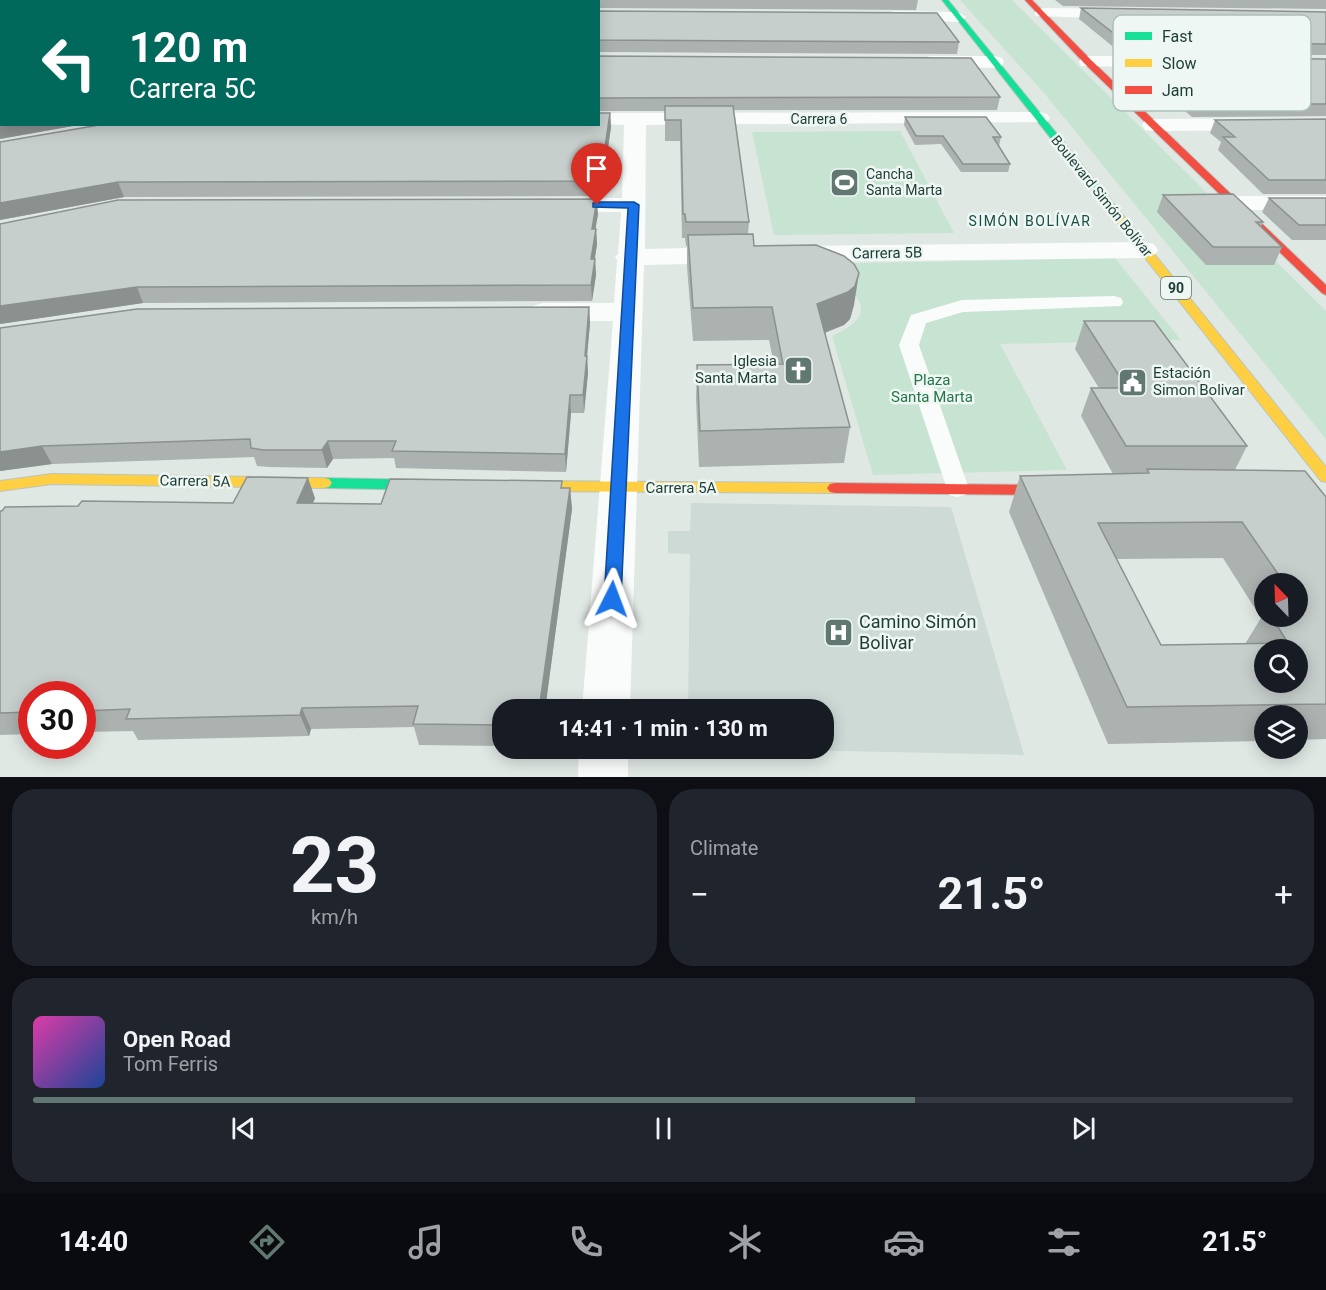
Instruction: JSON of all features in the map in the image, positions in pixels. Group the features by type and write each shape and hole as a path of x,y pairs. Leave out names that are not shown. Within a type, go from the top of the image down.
{"main road":[{"name":"Boulevard Simón Bolívar","path":"945,0 1326,477"},
{"path":"1028,0 1113,86"},
{"path":"1139,111 1326,291"},
{"name":"Carrera 5A","path":"0,486 52,479 453,485"},
{"name":"Carrera 5A","path":"500,486 1075,490"}],"street":[{"path":"1042,13 1138,14"},
{"path":"878,16 958,16"},
{"path":"910,62 995,62"},
{"path":"1088,62 1113,62"},
{"path":"607,699 629,257 634,205 635,118"},
{"name":"Carrera 6","path":"600,119 1040,118"},
{"path":"1153,125 1326,124"},
{"path":"1234,203 1326,203"},
{"path":"526,205 634,205"},
{"name":"Carrera 5B","path":"629,257 1145,250"},
{"path":"521,312 626,312"},
{"path":"603,777 604,759"}],"lane":[{"path":"957,489 909,345 918,319 962,306 1114,302"}],"shaded area":[{"name":"Camino Simón Bolivar","path":"691,503 951,507 1024,755 834,751 834,699 688,699 690,554 668,553 668,531 690,531"}],"green space":[{"path":"960,0 1012,0 1113,100 1113,111 1124,111 1326,311 1326,439 1044,93"},
{"name":"Cancha Santa Marta","path":"900,131 954,233 774,235 752,132"},
{"name":"Plaza Santa Marta","path":"1115,258 1181,340 1000,344 1067,470 873,475 832,336 850,326 859,316 861,307 857,298 848,289 812,264"}],"building":[{"path":"1081,8 1326,12 1326,44 1311,44 1311,15 1113,15 1113,33"},
{"path":"600,11 937,13 959,42 600,40"},
{"path":"600,56 971,58 1000,97 600,98"},
{"path":"1311,59 1326,59 1326,104 1311,104"},
{"path":"665,106 733,106 749,222 686,222 685,214 683,214 681,120 665,120"},
{"path":"600,113 610,113 600,181 118,182 0,203 0,142 93,126 600,126"},
{"path":"905,117 986,117 1001,137 993,137 1010,164 963,164 943,136 916,136"},
{"path":"1326,119 1326,180 1269,180 1223,137 1235,137 1215,120"},
{"path":"1233,194 1263,222 1256,222 1282,247 1213,247 1163,195"},
{"path":"1269,198 1326,198 1326,225 1299,225"},
{"path":"597,199 592,229 596,229 591,259 595,259 591,285 137,287 0,306 0,224 118,200"},
{"path":"753,234 754,246 816,245 844,256 854,264 859,273 855,286 848,292 817,304 850,427 700,431 697,365 783,364 772,307 693,308 688,235"},
{"path":"589,307 583,395 570,395 565,454 392,451 396,441 328,441 322,450 263,450 251,448 250,439 42,446 0,452 0,328 137,309"},
{"path":"1084,321 1154,321 1247,446 1126,446 1091,388 1127,388"},
{"path":"1147,469 1305,471 1326,497 1326,704 1127,707 1020,476 1149,473","holes":["1242,522 1277,573 1308,573 1308,627 1278,627 1285,639 1308,639 1308,693 1254,693 1254,644 1161,645 1098,523"]},
{"path":"247,477 308,478 297,503 381,504 390,479 562,481 561,488 570,488 541,699 492,699 492,725 413,724 418,706 302,708 300,715 126,719 130,709 96,710 96,681 18,681 18,712 0,713 0,511 5,507 78,506 82,501 233,503"}],"traffic: fast":[{"path":"945,0 1101,195"},
{"path":"324,483 433,485"}],"traffic: slow":[{"path":"1101,195 1326,477"},
{"path":"0,486 52,479 324,483"},
{"path":"518,486 835,488"}],"traffic: jam":[{"path":"1028,0 1113,86"},
{"path":"1139,111 1326,291"},
{"path":"835,488 1060,490"}],"place":[{"name":"Cancha Santa Marta","path":"845,182"},
{"name":"Iglesia Santa Marta","path":"798,370"},
{"name":"Estación Simon Bolivar","path":"1132,382"},
{"name":"Camino Simón Bolivar","path":"838,632"}],"district":[{"name":"SIMÓN BOLÍVAR","path":"1030,221"}],"route":[{"path":"597,205 634,205 629,257 612,599"}]}
